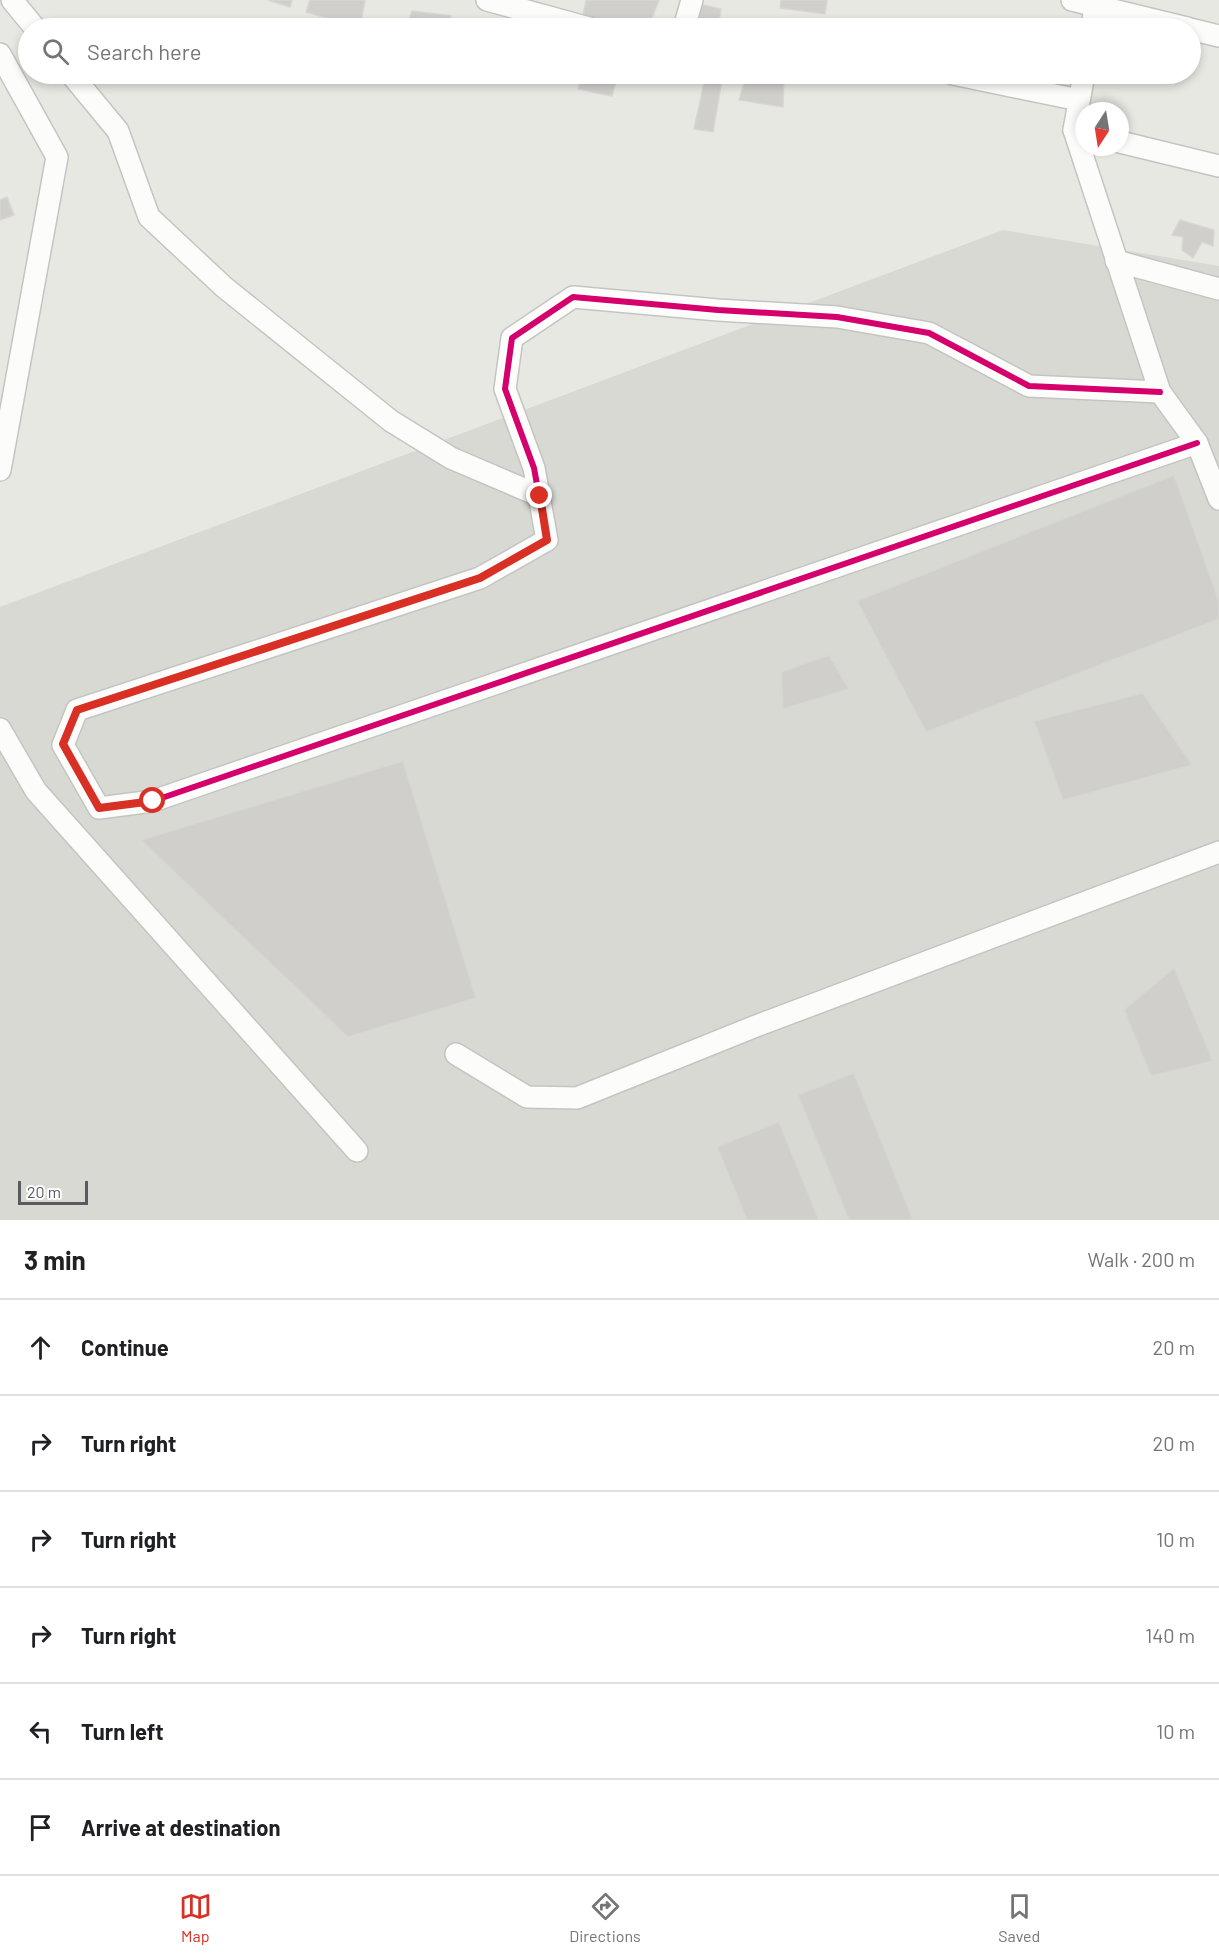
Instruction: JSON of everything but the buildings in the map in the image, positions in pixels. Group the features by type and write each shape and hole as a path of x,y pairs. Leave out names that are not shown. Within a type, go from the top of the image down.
{"street":[{"path":"12,0 27,18"},
{"path":"487,0 553,18"},
{"path":"687,18 692,0"},
{"path":"1072,0 1144,18"},
{"path":"1093,18 1095,6"},
{"path":"1201,32 1219,36"},
{"path":"0,54 57,157 0,470"},
{"path":"79,84 118,131 149,217 224,287 391,421 451,458 540,496"},
{"path":"1001,84 1079,100 1082,84"},
{"path":"1129,143 1219,166"},
{"path":"1086,156 1116,261 1160,392 1197,443 1219,499"},
{"path":"1116,261 1219,289"},
{"path":"1160,392 1029,387 929,333 837,317 573,297 512,338 505,389 534,468 547,540 480,578 77,710 63,744 99,808 153,801 1197,443"},
{"path":"0,729 36,791 357,1151"},
{"path":"456,1054 527,1096 577,1098 767,1022 1219,852"}],"shaded area":[{"path":"1003,230 1219,266 1219,1220 0,1220 0,607"}],"cycle path":[{"path":"1160,392 1029,386 929,333 837,317 718,310 573,297 512,338 505,389 534,468 547,540 480,578 77,710 63,745 99,808 153,801 1197,443"}],"route":[{"path":"153,801 99,808 63,744 77,710 480,578 547,540 540,496"}]}
